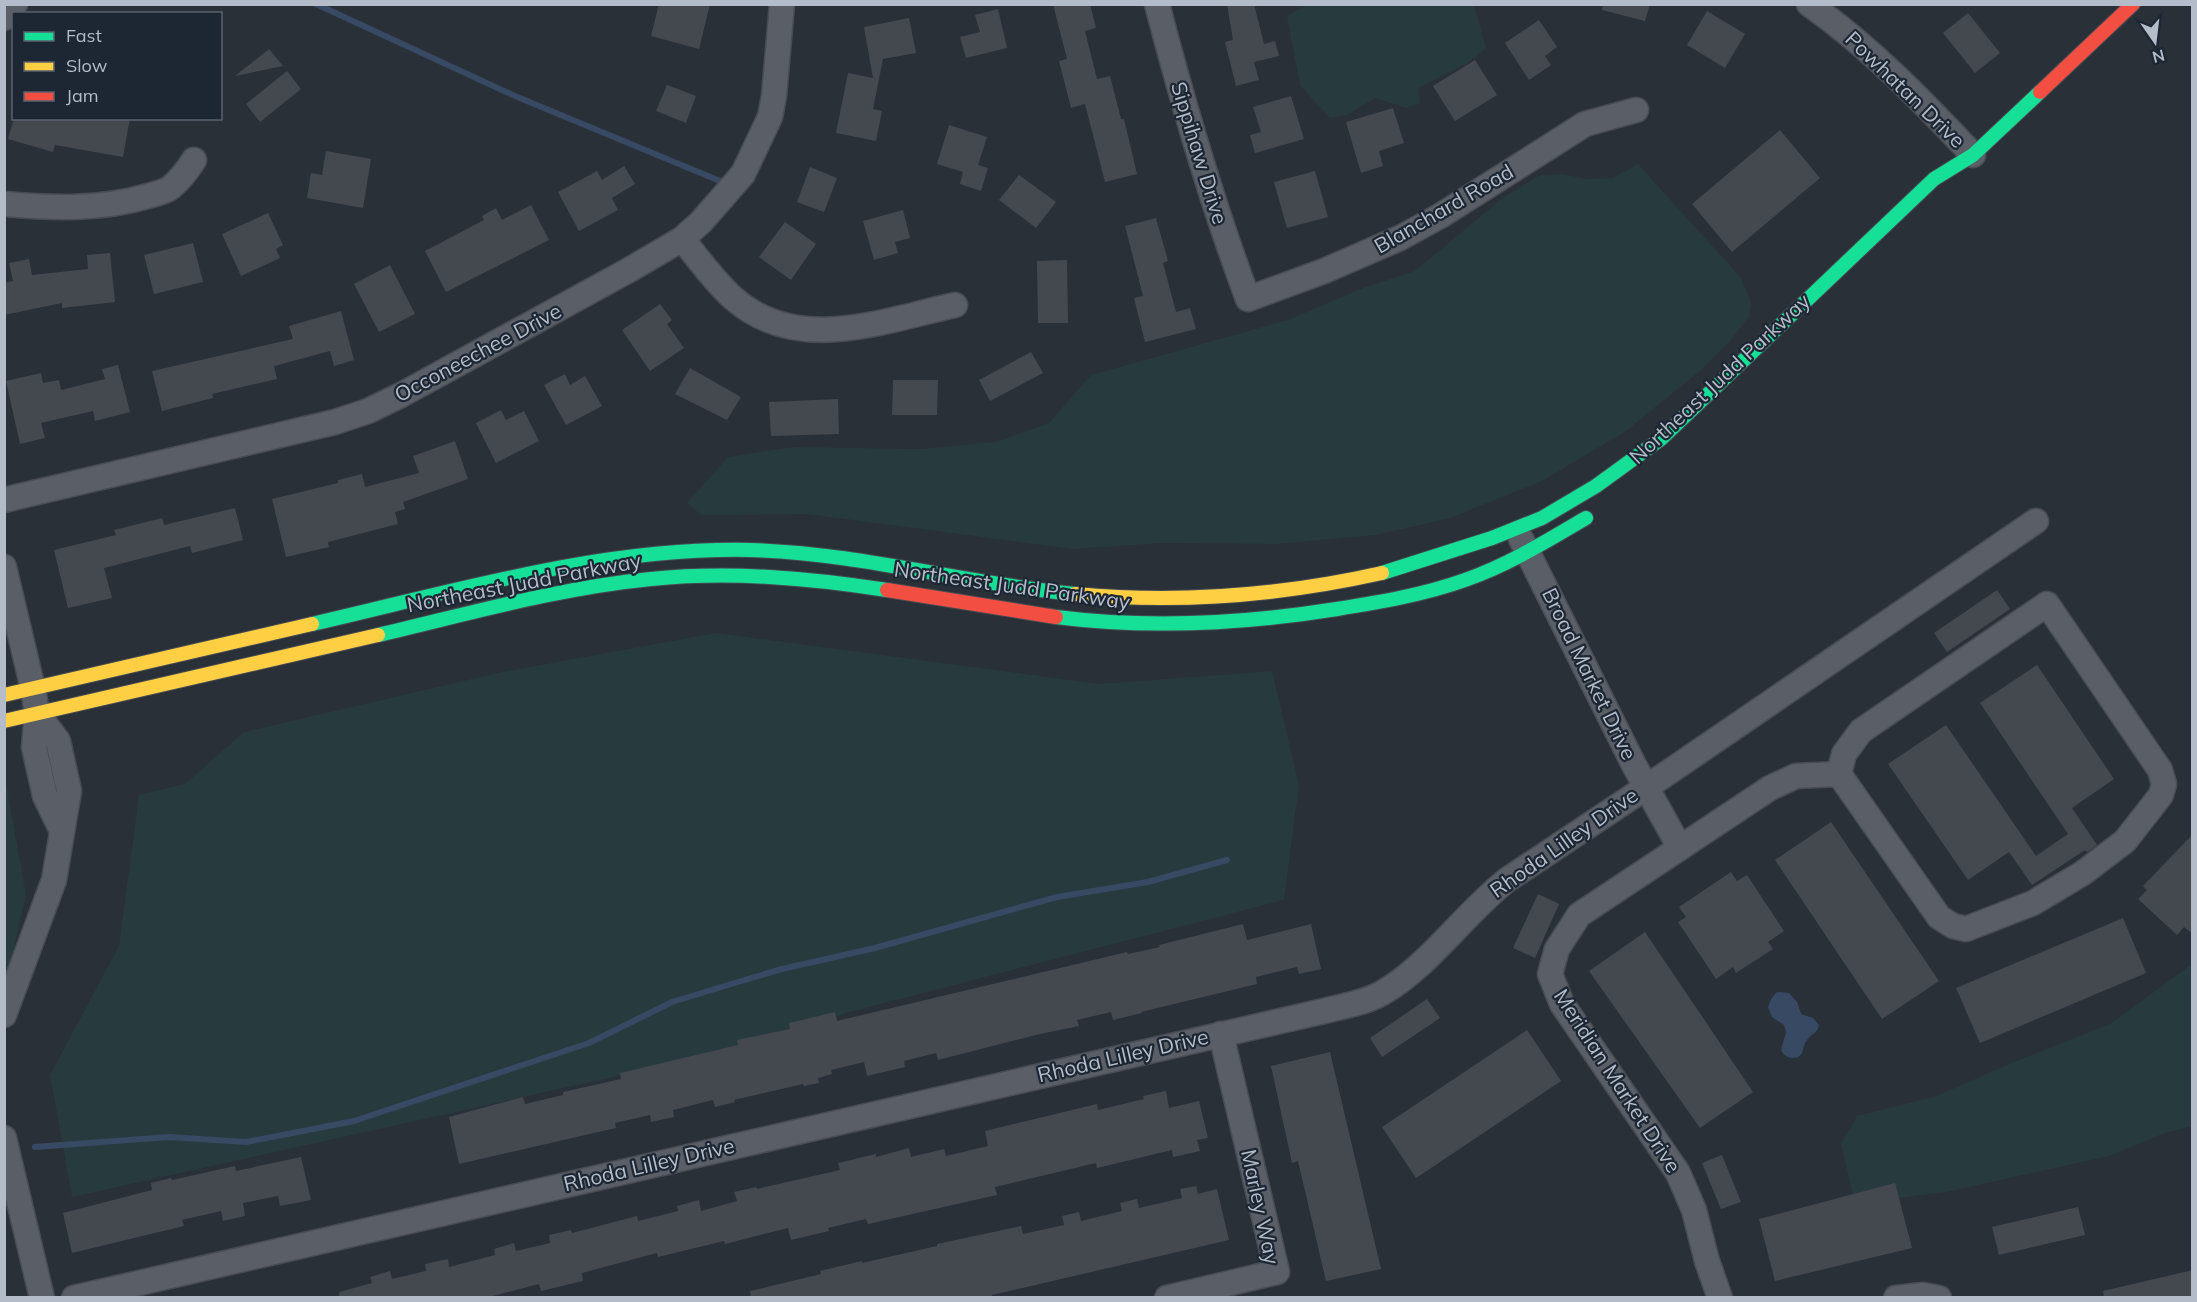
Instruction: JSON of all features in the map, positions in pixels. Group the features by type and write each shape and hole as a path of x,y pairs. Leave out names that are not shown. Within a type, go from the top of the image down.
{"highway":[{"name":"Northeast Judd Parkway","path":"4,695 569,565 631,556 687,551 777,551 844,558 1057,592 1152,600 1206,600 1291,591 1392,571 1516,530 1553,513 1589,491 1662,438 1934,179 1973,154 2133,4"},
{"name":"Northeast Judd Parkway","path":"1951,187 1973,154"},
{"name":"Northeast Judd Parkway","path":"4,721 516,602 639,580 693,576 746,576 812,580 1097,622 1174,626 1239,623 1295,617 1406,597 1449,586 1504,564 1596,513"}],"street":[{"path":"4,18 15,4"},
{"name":"Occoneechee Drive","path":"4,500 335,422 368,411 401,395 682,239 717,205 743,174 770,117 782,4"},
{"name":"Sippihaw Drive","path":"1157,4 1202,165 1248,299"},
{"name":"Powhatan Drive","path":"1809,4 1862,46 1897,78 1973,154"},
{"name":"Blanchard Road","path":"1248,299 1335,267 1400,238 1440,216 1586,124 1636,110"},
{"path":"4,204 86,207 132,200 168,190 185,175 194,160"},
{"path":"682,239 732,297 769,321 788,327 827,331 955,305"},
{"name":"Rhoda Lilley Drive","path":"74,1298 1356,1003 1381,994 1403,980 1484,898 1506,880 2036,520"},
{"name":"Broad Market Drive","path":"1516,530 1680,848"},
{"path":"4,567 37,713 33,747 45,796 62,829 54,880 4,1016"},
{"path":"2047,604 2160,770 2164,784 2161,795 2125,840 2083,873 2033,903 1965,929 1953,926 1939,917 1839,774 1844,754 1861,731 2047,604"},
{"name":"Meridian Market Drive","path":"1720,1298 1707,1262 1694,1209 1678,1173 1562,1004 1550,974 1557,949 1579,915 1770,788 1796,776 1839,774"},
{"name":"Marley Way","path":"1167,1298 1277,1272 1221,1034"},
{"path":"4,1138 42,1298"},
{"path":"1896,1298 1923,1295 1939,1298"}],"green space":[{"path":"1309,4 1474,5 1486,48 1468,63 1418,88 1420,103 1406,108 1375,98 1347,115 1330,118 1300,85 1287,16"},
{"path":"1638,164 1741,278 1751,302 1749,316 1731,340 1700,371 1626,431 1542,481 1450,518 1375,535 1277,544 1162,543 1073,549 807,514 701,515 687,503 728,457 794,447 920,449 996,442 1049,423 1091,375 1288,320 1363,288 1415,271 1504,197 1538,176 1563,174 1586,179 1613,178"},
{"path":"716,633 1100,684 1272,671 1299,785 1284,900 849,1012 744,1048 72,1197 50,1075 119,946 139,795 185,784 244,732 502,672"},
{"path":"4,773 26,894 5,980"},
{"path":"2192,964 2192,1126 2165,1133 2109,1156 1946,1192 1855,1203 1841,1144 1857,1116 1934,1097 2110,1024"}],"water":[{"path":"1777,992 1789,993 1797,1002 1801,1014 1813,1018 1819,1025 1805,1043 1801,1054 1796,1058 1787,1056 1781,1050 1786,1032 1784,1025 1772,1017 1768,1007"}],"building":[{"path":"659,4 710,4 699,49 651,36"},
{"path":"1053,4 1090,4 1096,28 1085,31 1097,79 1110,76 1121,119 1124,119 1137,174 1105,182 1085,104 1071,108 1059,61 1067,59"},
{"path":"1227,4 1254,4 1264,44 1275,41 1279,56 1254,62 1259,80 1236,86 1225,42 1233,40"},
{"path":"1603,4 1650,4 1645,21 1602,10"},
{"path":"998,9 1007,48 966,58 960,37 980,32 975,15"},
{"path":"1707,11 1745,34 1725,68 1687,45"},
{"path":"1968,13 2000,53 1975,73 1943,33"},
{"path":"909,18 916,53 883,59 873,109 882,111 876,141 836,133 848,73 873,78 864,27"},
{"path":"1539,20 1557,47 1545,56 1551,65 1529,80 1505,43"},
{"path":"269,49 283,66 235,76"},
{"path":"1475,60 1497,95 1455,121 1433,86"},
{"path":"287,71 301,89 260,122 246,104"},
{"path":"667,85 696,96 686,123 656,111"},
{"path":"1291,96 1304,139 1255,153 1250,135 1261,132 1253,107"},
{"path":"1393,108 1404,143 1379,151 1383,166 1361,173 1346,122"},
{"path":"13,120 130,120 123,157 55,145 53,152 8,139"},
{"path":"949,125 987,137 978,165 988,168 981,191 960,184 963,172 937,164"},
{"path":"1780,130 1820,178 1732,252 1692,204"},
{"path":"326,151 371,159 363,208 307,198 311,173 322,175"},
{"path":"624,166 635,184 612,198 618,210 579,231 558,192 597,171 602,180"},
{"path":"810,167 837,178 824,212 797,202"},
{"path":"1315,171 1328,217 1287,228 1274,182"},
{"path":"1019,175 1056,202 1036,228 999,200"},
{"path":"531,205 549,240 446,292 425,251 484,220 482,216 496,208 502,220"},
{"path":"903,210 910,238 895,242 898,253 874,260 863,221"},
{"path":"268,213 283,245 276,249 280,258 241,276 222,234"},
{"path":"1156,218 1168,261 1163,263 1176,312 1190,308 1196,329 1145,342 1134,298 1143,296 1125,226"},
{"path":"785,222 816,244 791,280 759,257"},
{"path":"193,243 203,282 154,294 144,255"},
{"path":"110,253 115,302 62,308 62,303 4,315 4,283 13,281 9,263 29,259 32,275 88,269 87,255"},
{"path":"1067,260 1068,323 1038,323 1037,261"},
{"path":"390,265 415,314 379,332 354,284"},
{"path":"660,304 672,320 667,324 684,348 650,371 622,330"},
{"path":"341,311 354,360 334,366 330,351 274,366 277,379 212,394 213,398 162,411 152,371 293,339 289,326"},
{"path":"1031,352 1043,373 990,401 979,380"},
{"path":"118,365 130,412 95,421 93,411 41,423 45,438 20,444 6,381 41,373 43,383 59,380 61,390 105,379 102,369"},
{"path":"690,368 741,397 727,420 675,394"},
{"path":"565,374 570,385 585,376 602,406 566,425 544,385"},
{"path":"893,380 938,380 937,415 892,415"},
{"path":"838,399 839,434 771,436 769,402"},
{"path":"501,410 506,420 524,411 539,441 496,463 476,423"},
{"path":"455,441 468,479 403,502 405,509 395,512 398,524 328,542 329,547 286,557 272,499 338,483 338,480 362,474 365,487 419,473 413,456"},
{"path":"235,508 243,540 192,553 190,546 104,568 112,598 68,608 54,550 116,535 114,530 162,518 164,525"},
{"path":"1997,590 2010,609 1947,652 1934,633"},
{"path":"2037,665 2114,779 2072,808 2097,845 2087,852 2085,850 2032,885 2009,852 1968,880 1888,764 1946,725 2036,856 2068,834 1980,703"},
{"path":"1831,822 1939,981 1882,1019 1775,860"},
{"path":"2193,834 2193,934 2184,927 2177,935 2138,899 2147,890 2143,886"},
{"path":"1731,872 1737,881 1747,875 1784,931 1768,942 1773,949 1736,973 1733,967 1716,979 1678,922 1686,917 1679,907"},
{"path":"1538,894 1559,904 1535,958 1513,948"},
{"path":"2123,918 2146,973 1980,1043 1956,988"},
{"path":"1243,924 1247,940 1311,924 1321,969 1299,974 1297,967 1256,977 1257,984 1113,1020 1111,1012 1077,1020 1079,1026 938,1060 936,1053 904,1061 905,1067 867,1076 864,1062 831,1070 832,1074 818,1078 819,1083 804,1086 803,1084 734,1100 735,1102 715,1107 713,1100 673,1110 674,1117 651,1122 650,1115 615,1123 616,1128 459,1164 449,1117 523,1097 525,1104 563,1095 563,1092 621,1079 620,1073 738,1045 737,1040 790,1029 789,1023 835,1012 837,1021 1127,952 1128,954 1160,947 1159,945"},
{"path":"1645,932 1753,1092 1700,1128 1589,971"},
{"path":"1427,999 1440,1018 1382,1057 1370,1038"},
{"path":"1527,1030 1561,1081 1416,1178 1382,1127"},
{"path":"1330,1052 1381,1269 1326,1281 1298,1161 1292,1163 1271,1066"},
{"path":"1166,1091 1169,1108 1199,1101 1208,1138 1197,1140 1200,1151 1173,1157 1172,1150 1097,1168 1096,1163 995,1187 997,1195 868,1224 866,1219 791,1240 788,1228 725,1244 724,1241 658,1257 657,1253 582,1273 583,1281 541,1291 539,1284 485,1298 339,1298 339,1292 372,1283 370,1277 390,1271 392,1279 426,1271 425,1264 448,1259 449,1267 495,1255 494,1249 514,1243 516,1251 550,1243 549,1235 571,1230 572,1233 637,1216 638,1221 678,1211 677,1206 699,1200 701,1211 737,1201 734,1192 840,1170 838,1163 876,1154 876,1157 909,1148 911,1157 944,1149 946,1156 988,1146 985,1131 1097,1104 1098,1110"},
{"path":"1722,1155 1741,1202 1721,1209 1702,1163"},
{"path":"301,1157 311,1200 280,1206 278,1196 243,1203 245,1216 223,1221 221,1211 182,1220 184,1226 72,1253 63,1213 152,1190 151,1183 171,1178 172,1180 235,1166 236,1171"},
{"path":"1895,1183 1912,1248 1775,1281 1759,1219"},
{"path":"1196,1186 1198,1194 1217,1189 1229,1240 992,1295 992,1298 751,1298 750,1291 821,1274 820,1271 1021,1226 1023,1234 1064,1225 1062,1216 1079,1212 1081,1221 1122,1211 1120,1203 1137,1199 1139,1208 1182,1198 1180,1189"},
{"path":"2078,1207 2085,1235 1999,1255 1992,1227"},
{"path":"2193,1270 2193,1298 2104,1298 2103,1291"}],"waterway":[{"path":"316,4 515,96 720,181"},
{"path":"35,1147 169,1137 246,1142 354,1121 589,1043 672,1002 738,982 782,969 875,948 1057,897 1148,882 1227,860"}],"traffic: fast":[{"path":"1382,573 1492,538 1542,518 1596,486 1662,438 1934,179 1973,155 2040,92"},
{"path":"1056,617 1126,623 1196,623 1302,614 1385,601 1433,590 1481,574 1527,552 1586,518"},
{"path":"312,624 475,585 584,563 694,551 791,552 1075,594"},
{"path":"378,635 547,595 651,579 710,576 769,577 887,590"}],"traffic: slow":[{"path":"1075,594 1153,598 1229,596 1305,587 1382,573"},
{"path":"4,695 312,624"},
{"path":"4,721 378,635"}],"traffic: jam":[{"path":"2040,92 2133,4"},
{"path":"887,590 1056,617"}]}
